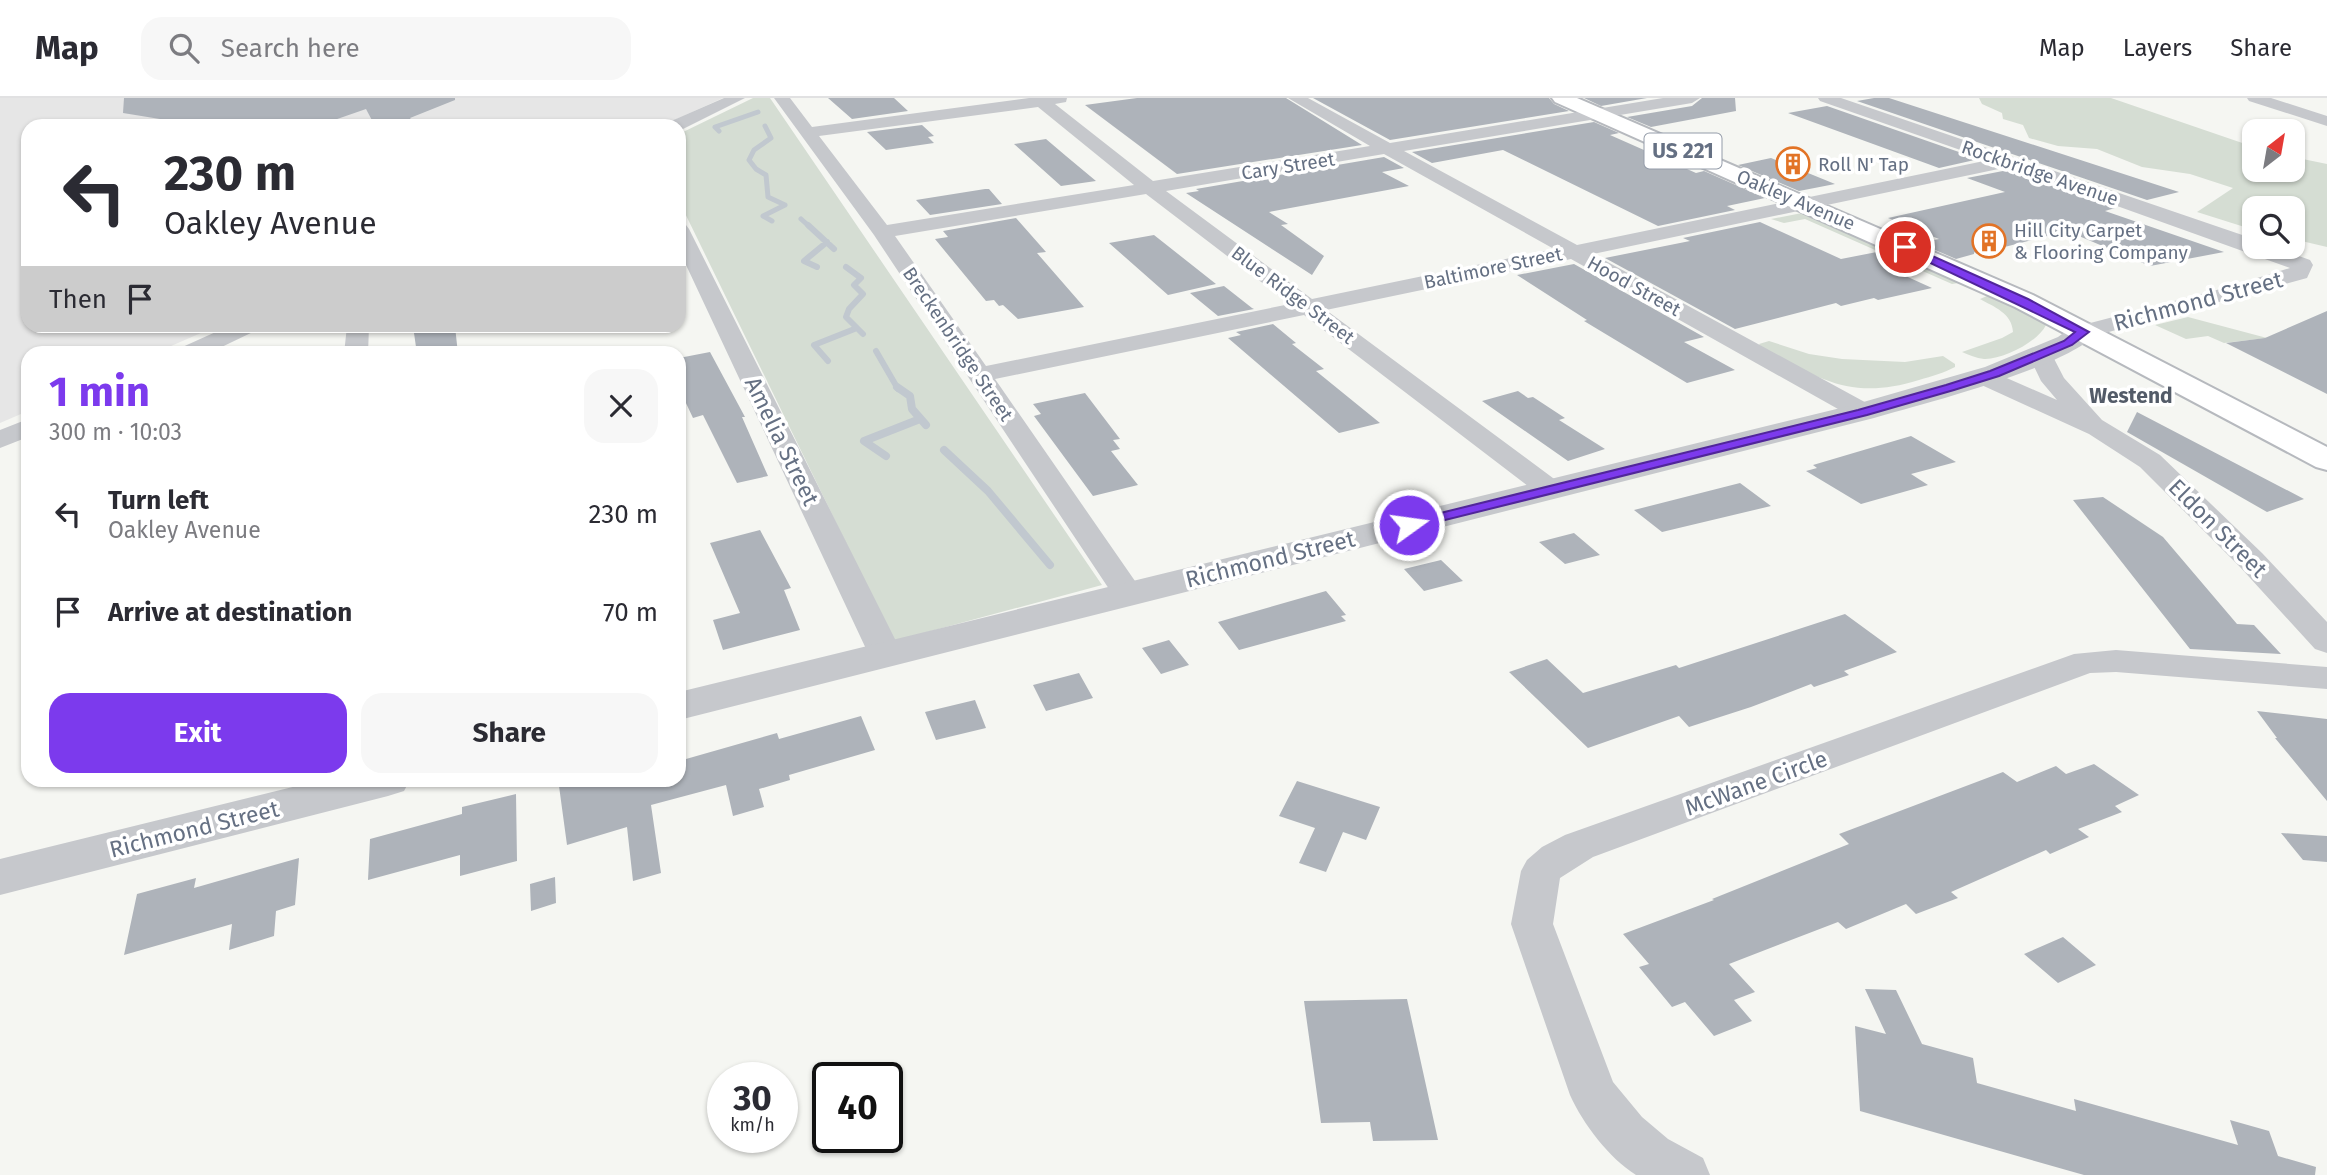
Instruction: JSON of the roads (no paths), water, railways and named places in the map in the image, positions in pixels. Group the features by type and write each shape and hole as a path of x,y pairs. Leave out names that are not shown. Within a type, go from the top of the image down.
{"main road":[{"name":"Oakley Avenue","path":"1561,98 1965,273 2327,460"}],"street":[{"path":"686,121 737,98"},
{"name":"Breckenbridge Street","path":"782,98 810,132 882,232 1128,594"},
{"path":"810,132 1069,98"},
{"name":"Hood Street","path":"1296,98 1863,412"},
{"name":"Cary Street","path":"882,232 1692,98"},
{"name":"Rockbridge Avenue","path":"1826,98 2242,242"},
{"path":"2255,98 2327,121"},
{"name":"Blue Ridge Street","path":"1039,100 1150,188 1551,490"},
{"name":"Baltimore Street","path":"979,375 2007,162"},
{"name":"Amelia Street","path":"686,243 885,653"},
{"name":"Rockbridge Avenue","path":"2287,259 2302,265 2299,273"},
{"name":"Richmond Street","path":"686,704 1863,412 1984,377 2068,343 2083,332 2299,273"},
{"path":"204,346 232,333"},
{"name":"Eldon Street","path":"2040,354 2053,381 2098,428"},
{"name":"Eldon Street","path":"1984,377 2098,428 2150,461 2251,560 2327,642"},
{"path":"0,440 21,430"},
{"name":"McWane Circle","path":"1685,1175 1650,1156 1625,1133 1594,1095 1532,924 1541,871 1556,858 1579,846 2086,662 2158,664 2327,678"},
{"name":"Richmond Street","path":"0,877 328,788"}],"waterway":[{"path":"719,131 715,127 758,112"},
{"path":"765,126 771,138 754,150 749,160 756,169 766,175 768,197 785,205 763,216 772,221"},
{"path":"801,219 810,227"},
{"path":"808,225 827,242"},
{"path":"817,267 804,261 827,242"},
{"path":"827,242 834,249"},
{"path":"846,267 861,278 854,285 863,294 849,309 846,317 857,328"},
{"path":"828,361 814,345 857,328"},
{"path":"857,328 863,334"},
{"path":"876,351 898,389"},
{"path":"897,387 910,396 912,409 926,425"},
{"path":"886,456 864,441 920,419"},
{"path":"944,450 988,491 1050,565"}],"place":[{"name":"Roll N' Tap","path":"1793,164"},
{"name":"Hill City Carpet & Flooring Company","path":"1989,241"}],"district":[{"name":"Westend","path":"2131,396"}]}
